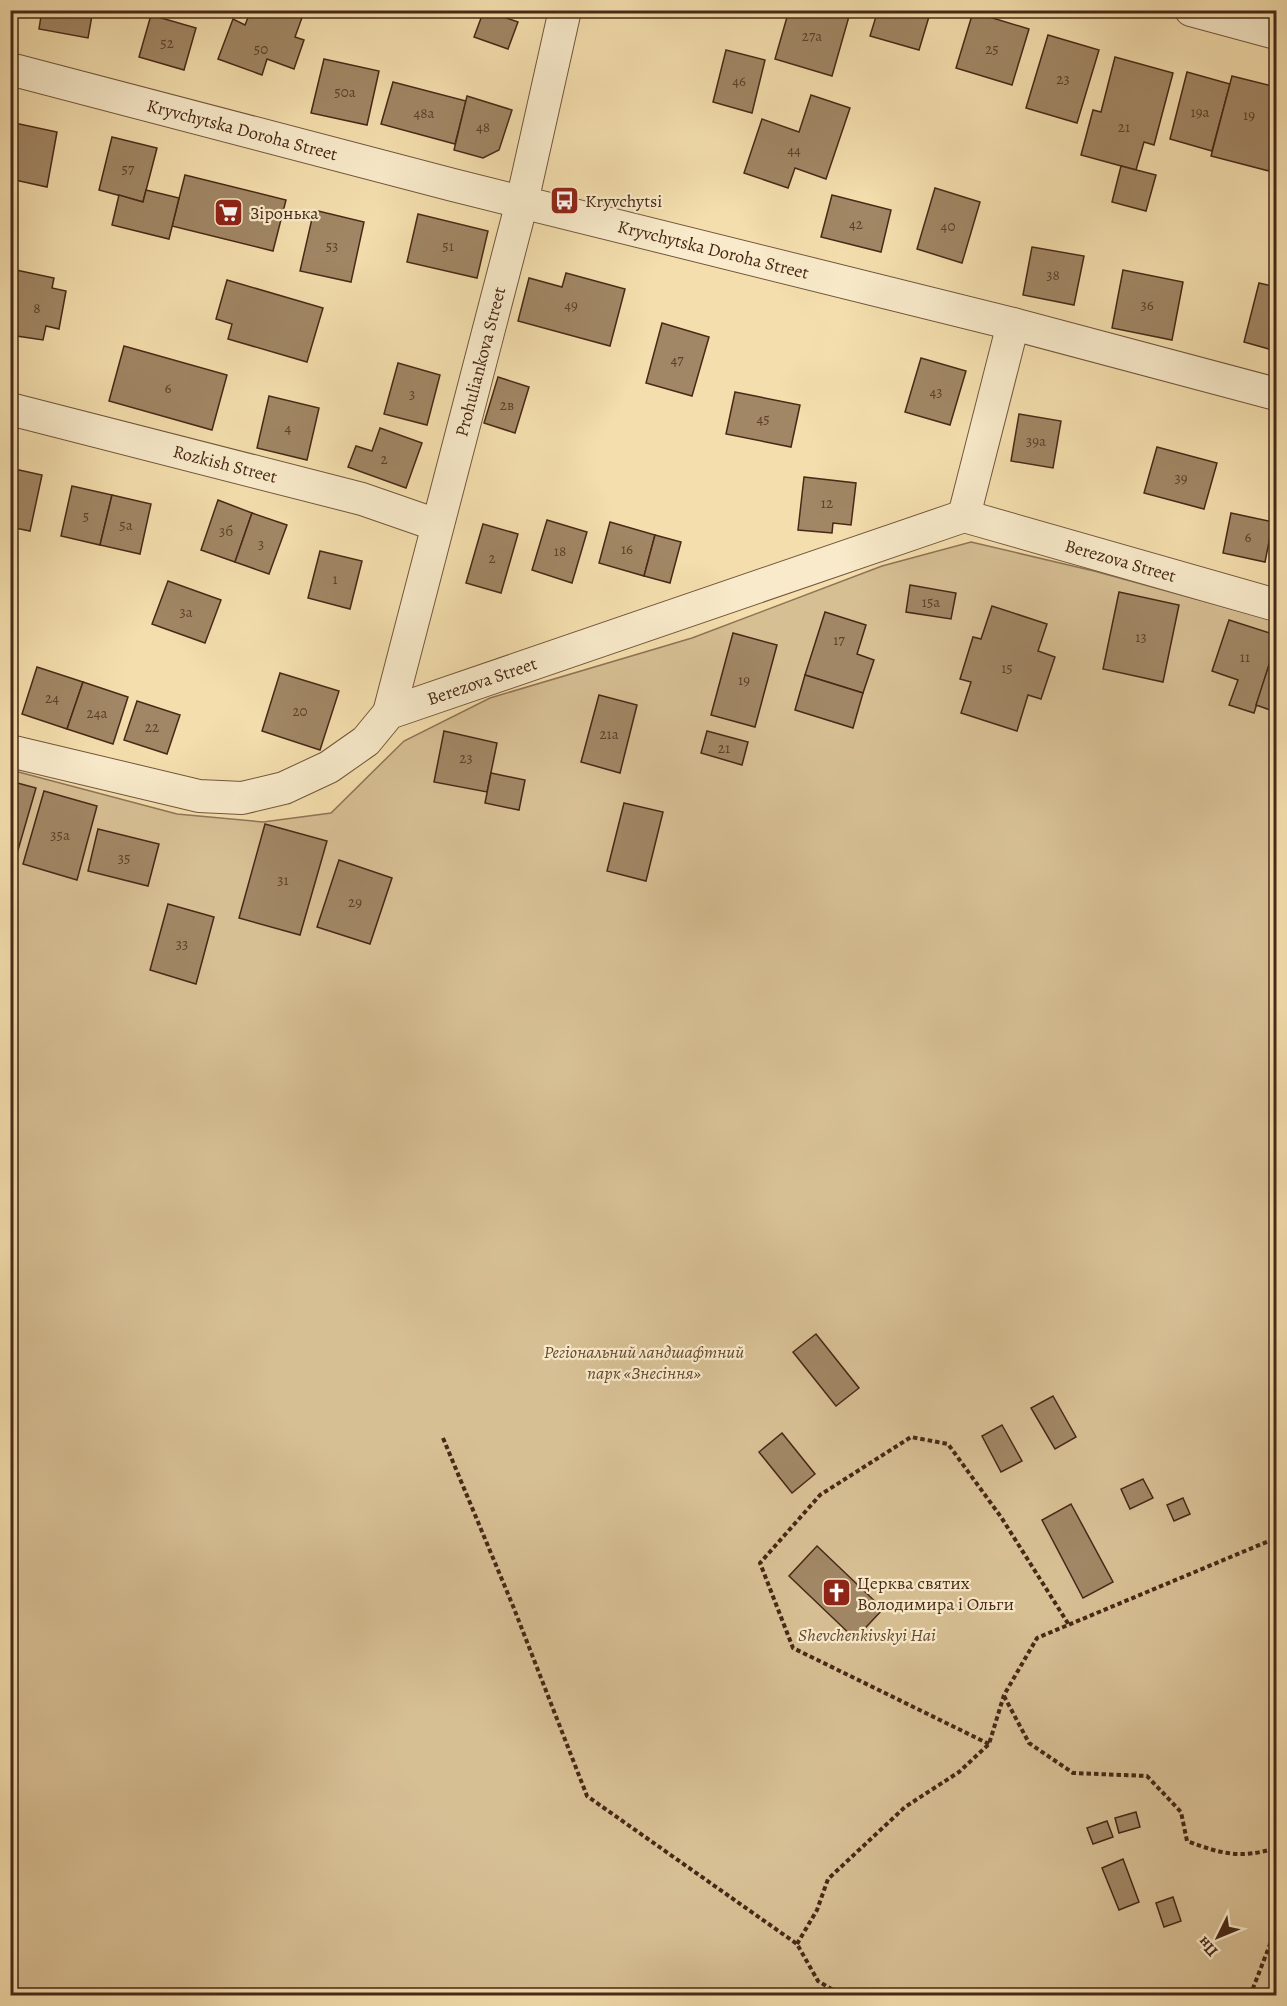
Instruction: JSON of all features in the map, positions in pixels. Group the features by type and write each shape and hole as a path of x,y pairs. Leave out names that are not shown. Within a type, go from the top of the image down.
{"street":[{"name":"Prohuliankova Street","path":"389,712 522,202 566,10"},
{"path":"1191,10 1276,33"},
{"name":"Kryvchytska Doroha Street","path":"10,69 522,202 1012,324 1276,394"},
{"path":"964,516 1012,324"},
{"name":"Rozkish Street","path":"10,410 363,499 437,525"},
{"name":"Berezova Street","path":"389,712 964,516 1276,605"},
{"path":"10,751 199,796 242,798 284,788 329,766 366,741 389,712"}],"path":[{"path":"989,1744 793,1648 760,1563 820,1495 910,1437 948,1444 1001,1517 1069,1625"},
{"path":"443,1438 513,1606 587,1796 797,1944 818,1981 843,1995"},
{"path":"797,1944 817,1910 828,1879 905,1807 959,1772 989,1744 1004,1695 1037,1638 1276,1538"},
{"path":"1004,1695 1029,1743 1073,1773 1147,1776 1180,1812 1187,1841 1219,1853 1256,1855 1276,1848"},
{"path":"1250,1995 1276,1929"}],"green space":[{"name":"Регіональний ландшафтний парк «Знесіння»","path":"971,542 1094,571 1276,621 1276,1995 11,1996 11,770 177,814 263,822 331,813 404,741 490,698 692,638 882,566"}],"building":[{"path":"42,10 93,10 88,38 39,29"},
{"path":"251,10 304,12 295,37 304,40 294,69 267,59 262,75 218,59 233,19 245,25"},
{"path":"484,10 518,22 508,49 474,37"},
{"path":"789,10 842,10 850,13 832,76 775,59"},
{"path":"878,10 931,10 919,50 870,36"},
{"path":"973,12 1029,29 1012,85 956,68"},
{"path":"151,15 196,28 184,70 139,57"},
{"path":"1048,35 1099,50 1077,123 1026,108"},
{"path":"726,50 765,60 752,113 713,102"},
{"path":"1115,57 1173,73 1154,145 1144,142 1136,170 1081,155 1093,110 1101,112"},
{"path":"324,59 379,71 367,125 311,113"},
{"path":"1187,72 1230,84 1212,151 1170,139"},
{"path":"1232,76 1276,87 1276,142 1269,171 1211,156"},
{"path":"393,82 466,101 455,144 381,124"},
{"path":"811,95 850,108 826,179 795,168 788,188 744,173 762,119 799,132"},
{"path":"467,96 512,110 499,150 483,158 454,150"},
{"path":"10,122 57,132 47,187 10,179"},
{"path":"112,137 157,148 143,202 99,190"},
{"path":"1121,166 1156,175 1146,211 1112,202"},
{"name":"Зіронька","path":"185,175 286,200 273,251 172,226"},
{"path":"935,188 980,202 962,263 917,249"},
{"path":"146,190 179,198 169,239 112,225 119,195 143,202"},
{"path":"832,195 891,210 881,252 821,237"},
{"path":"314,210 364,222 351,282 300,271"},
{"path":"418,214 488,231 477,278 407,262"},
{"path":"1032,247 1084,256 1074,305 1023,295"},
{"path":"16,270 54,278 52,288 66,291 59,329 46,326 43,340 10,335 10,277 14,277"},
{"path":"1123,270 1183,282 1172,340 1112,328"},
{"path":"566,273 625,289 610,346 518,321 529,278 562,287"},
{"path":"227,280 323,308 307,362 228,339 232,324 216,319"},
{"path":"1259,283 1276,287 1276,351 1244,342"},
{"path":"662,323 709,337 692,396 646,383"},
{"path":"124,346 227,375 212,430 109,401"},
{"path":"921,358 966,371 950,425 905,412"},
{"path":"398,363 440,375 427,425 384,414"},
{"path":"498,377 529,387 515,433 484,423"},
{"path":"735,392 800,405 791,447 726,434"},
{"path":"269,396 319,408 307,460 257,448"},
{"path":"1019,414 1061,421 1053,468 1011,461"},
{"path":"380,428 422,443 406,488 348,467 356,446 372,451"},
{"path":"1157,447 1217,463 1204,509 1144,493"},
{"path":"10,468 42,475 30,531 10,527"},
{"path":"804,477 856,483 851,525 833,523 832,533 798,530"},
{"path":"72,486 112,495 100,545 61,536"},
{"path":"112,495 151,504 140,554 100,545"},
{"path":"218,500 252,513 235,562 201,550"},
{"path":"252,513 287,525 269,574 235,562"},
{"path":"1231,513 1273,522 1265,562 1223,553"},
{"path":"547,520 587,532 572,583 532,570"},
{"path":"610,522 655,535 644,576 599,563"},
{"path":"483,524 518,534 501,593 466,583"},
{"path":"655,535 681,542 670,583 644,576"},
{"path":"320,551 362,561 350,609 308,598"},
{"path":"168,581 221,600 205,643 152,624"},
{"path":"910,585 956,593 951,619 906,612"},
{"path":"1119,592 1179,605 1163,682 1103,669"},
{"path":"992,606 1047,624 1038,651 1055,657 1041,699 1028,695 1017,731 961,713 971,682 960,679 973,637 981,639"},
{"path":"825,612 866,625 857,654 874,660 863,693 805,675"},
{"path":"1229,620 1276,635 1276,643 1254,713 1229,705 1238,680 1212,671"},
{"path":"733,633 777,645 755,727 711,715"},
{"path":"1276,643 1276,712 1256,705"},
{"path":"37,667 83,682 67,729 22,714"},
{"path":"280,673 339,691 320,750 262,731"},
{"path":"805,675 863,693 853,728 795,710"},
{"path":"83,682 128,697 113,744 67,729"},
{"path":"599,695 637,705 620,773 581,762"},
{"path":"137,701 180,715 167,754 124,740"},
{"path":"444,731 497,743 487,792 434,782"},
{"path":"707,731 748,742 742,765 701,753"},
{"path":"491,773 525,780 519,810 485,803"},
{"path":"10,781 36,788 16,857 10,855"},
{"path":"44,791 97,806 77,880 23,864"},
{"path":"624,803 663,812 646,881 607,871"},
{"path":"265,824 327,841 300,935 239,918"},
{"path":"98,829 159,844 148,886 88,871"},
{"path":"339,860 392,878 370,944 317,927"},
{"path":"168,904 214,917 196,984 150,970"},
{"path":"816,1334 859,1388 836,1406 793,1352"},
{"path":"1053,1396 1076,1437 1055,1449 1031,1408"},
{"path":"1002,1425 1022,1461 1001,1472 982,1436"},
{"path":"782,1433 815,1474 792,1493 759,1452"},
{"path":"1143,1479 1153,1498 1130,1509 1121,1489"},
{"path":"1183,1498 1190,1514 1174,1521 1167,1505"},
{"path":"1071,1504 1113,1582 1083,1598 1042,1520"},
{"name":"Церква святих Володимира і Ольги","path":"817,1546 883,1609 855,1639 789,1576"},
{"path":"1136,1812 1140,1827 1119,1833 1115,1818"},
{"path":"1107,1821 1113,1837 1093,1844 1087,1828"},
{"path":"1123,1859 1139,1902 1119,1910 1102,1868"},
{"path":"1173,1897 1181,1921 1164,1927 1156,1903"}],"place":[{"name":"Kryvchytsi","path":"564,201"},
{"name":"Зіронька","path":"229,213"},
{"name":"Церква святих Володимира і Ольги","path":"836,1593"}],"park label":[{"name":"Shevchenkivskyi Hai","path":"867,1635"}]}
